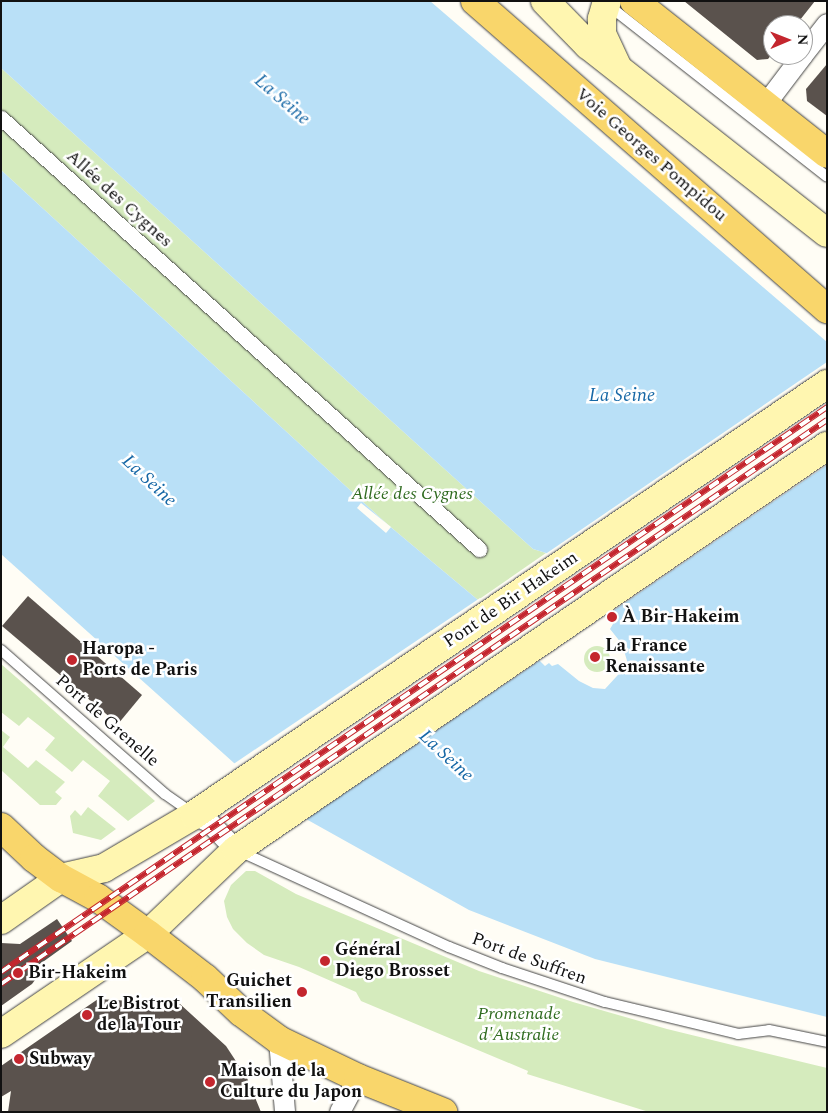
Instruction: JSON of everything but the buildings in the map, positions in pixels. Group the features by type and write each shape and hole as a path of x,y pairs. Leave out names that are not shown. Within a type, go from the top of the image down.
{"main road":[{"name":"Voie Georges Pompidou","path":"475,1 827,309"},
{"path":"545,1 588,45 827,233"},
{"path":"634,1 827,154"},
{"path":"606,2 602,19 602,34 618,67"},
{"name":"Pont de Bir Hakeim","path":"61,878 104,868 194,815 827,384"},
{"path":"1,1034 148,934 244,845 827,446"},
{"path":"1,826 34,858 61,878 98,898 148,934 205,978 241,1012 279,1040 412,1106 443,1112"},
{"path":"1,920 61,878"}],"street":[{"path":"813,42 827,24"},
{"path":"766,104 795,65"},
{"name":"Allée des Cygnes","path":"1,118 479,549"},
{"path":"194,815 209,822 244,845"},
{"path":"279,1040 285,1112"},
{"path":"340,1112 358,1078"}],"lane":[{"path":"606,2 827,177"},
{"name":"Port de Grenelle","path":"1,650 165,794 194,815"},
{"name":"Port de Suffren","path":"244,845 258,858 335,896 449,947 502,968 605,1002 738,1034 769,1030 827,1042"}],"green space":[{"name":"Allée des Cygnes","path":"1,68 533,549 546,553 478,600 387,524 1,170"},
{"path":"597,646 606,650 610,659 606,668 597,672 588,668 584,659 588,650"},
{"path":"1,664 155,801 128,821 98,796 110,781 83,760 72,772 45,750 55,738 28,717 19,726 1,712"},
{"path":"1,730 10,737 3,747 28,768 36,760 65,782 55,792 62,798 56,805 40,805 1,770"},
{"path":"88,807 116,829 101,840 73,833 70,816 75,810 81,816"},
{"name":"Promenade d'Australie","path":"246,871 255,871 296,894 479,971 573,1002 667,1029 827,1068 827,1112 649,1112 527,1074 528,1071 361,1001 356,992 299,967 264,955 247,943 233,929 227,917 224,901 231,885"}],"water":[{"name":"La Seine","path":"1,1 430,1 827,342 827,1017 595,959 469,910 306,819 234,763 1,554 1,170 387,524 478,600 545,666 549,663 552,666 558,664 579,681 593,688 605,689 628,664 622,644 610,629 613,624 610,621 613,619 610,615 613,611 546,553 533,549 1,68"}],"pier":[{"path":"827,362 827,465 607,615 610,612 544,555"},
{"path":"361,503 391,527 386,533 357,508"},
{"path":"480,598 542,659 304,821 232,765"}],"railway":[{"path":"1,972 827,407"},
{"path":"1,984 827,420"}],"place":[{"name":"À Bir-Hakeim","path":"612,617"},
{"name":"La France Renaissante","path":"595,657"},
{"name":"Haropa - Ports de Paris","path":"72,660"},
{"name":"Général Diego Brosset","path":"325,961"},
{"name":"Bir-Hakeim","path":"18,973"},
{"name":"Guichet Transilien","path":"302,992"},
{"name":"Le Bistrot de la Tour","path":"87,1015"},
{"name":"Subway","path":"19,1059"},
{"name":"Maison de la Culture du Japon","path":"210,1082"}]}
